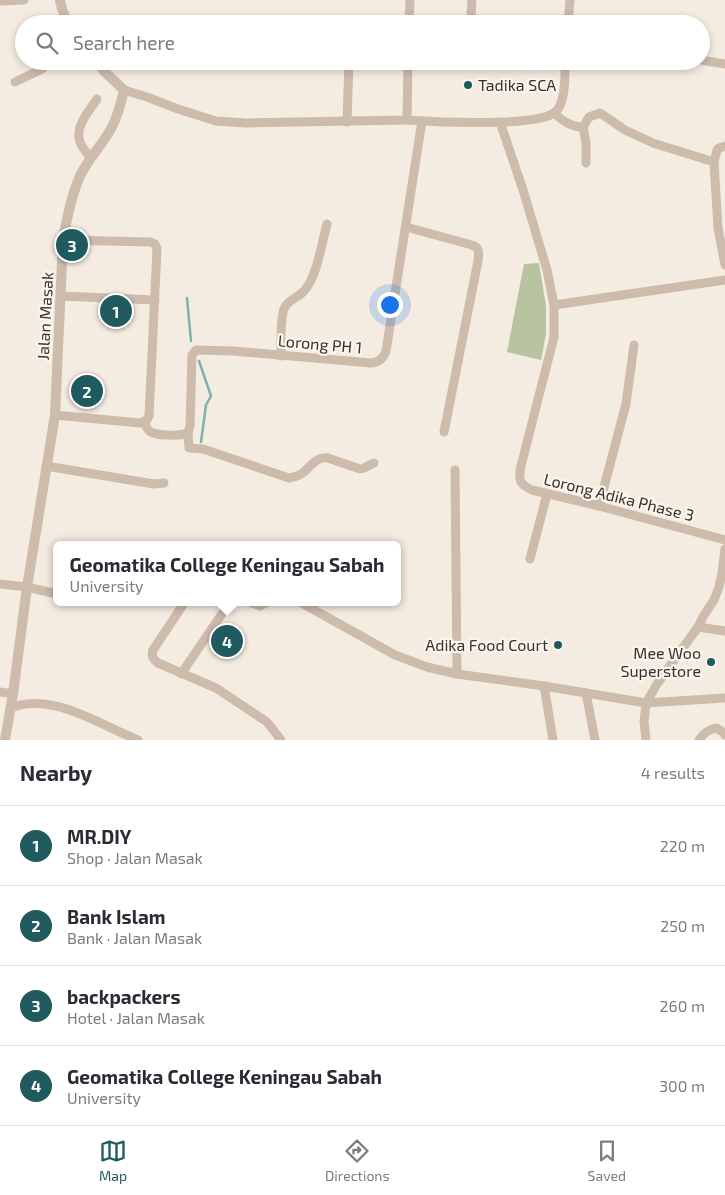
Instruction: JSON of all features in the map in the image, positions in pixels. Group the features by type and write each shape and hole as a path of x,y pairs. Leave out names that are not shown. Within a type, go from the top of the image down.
{"street":[{"path":"0,1 24,0"},
{"path":"60,0 64,15"},
{"path":"409,15 410,0"},
{"path":"471,15 472,0"},
{"path":"569,15 570,0"},
{"path":"710,62 725,64"},
{"path":"15,82 40,70"},
{"path":"103,70 124,90 216,120 247,123 407,120 500,122 541,118 554,113 562,101 564,70"},
{"path":"347,122 349,70"},
{"path":"407,120 408,70"},
{"name":"Jalan Masak","path":"5,740 27,587 55,415 64,240 68,213 81,174 112,127 124,90"},
{"path":"91,158 80,141 78,132 97,99"},
{"path":"554,113 565,122 576,127 583,127"},
{"path":"586,163 586,143 583,127 589,117 600,113 625,130 653,143 714,162"},
{"name":"Lorong PH 1","path":"188,433 190,426 192,359 194,352 199,349 371,363 378,362 383,358 386,351 422,121"},
{"name":"Lorong Adika Phase 3","path":"500,122 547,270 554,305 554,337 519,480 524,486 532,490 725,540"},
{"path":"725,146 717,150 714,162 718,228 725,265"},
{"path":"281,356 285,307 288,302 304,291 309,284 327,224"},
{"path":"406,227 472,245 477,247 478,250 478,261 444,432"},
{"path":"55,415 140,423 147,420 149,416 155,300 157,249 155,244 150,242 64,240"},
{"path":"554,305 725,280"},
{"path":"61,296 155,300"},
{"path":"599,506 626,404 634,345"},
{"path":"144,422 150,432 181,435 188,433 189,448 203,449 289,478 299,476 308,470 314,462 323,457 360,469 374,463"},
{"path":"46,466 154,484 164,483"},
{"path":"455,470 457,674"},
{"path":"530,559 547,494"},
{"path":"646,740 644,722 646,703 657,684 698,627 714,600 723,574 725,548"},
{"path":"0,584 27,587 53,593"},
{"path":"182,606 153,650 153,659 181,674 216,688 254,712 272,727 281,740"},
{"path":"181,674 227,606"},
{"path":"307,606 395,655 427,667 457,674 646,703 725,698"},
{"path":"698,627 725,631"},
{"path":"544,686 553,740"},
{"path":"0,692 13,694"},
{"path":"586,693 595,740"},
{"path":"10,708 30,703 55,706 77,712 138,740"},
{"path":"699,740 710,729 716,728 725,735"}],"green space":[{"path":"539,263 546,306 546,334 541,360 507,352 524,264"}],"waterway":[{"path":"187,298 191,341"},
{"path":"199,361 211,396 206,405 201,442"}],"place":[{"name":"Tadika SCA","path":"468,85"},
{"name":"backpackers","path":"72,245"},
{"name":"MR.DIY","path":"116,311"},
{"name":"Bank Islam","path":"87,391"},
{"name":"Geomatika College Keningau Sabah","path":"227,641"},
{"name":"Adika Food Court","path":"558,645"},
{"name":"Mee Woo Superstore","path":"711,662"}]}
